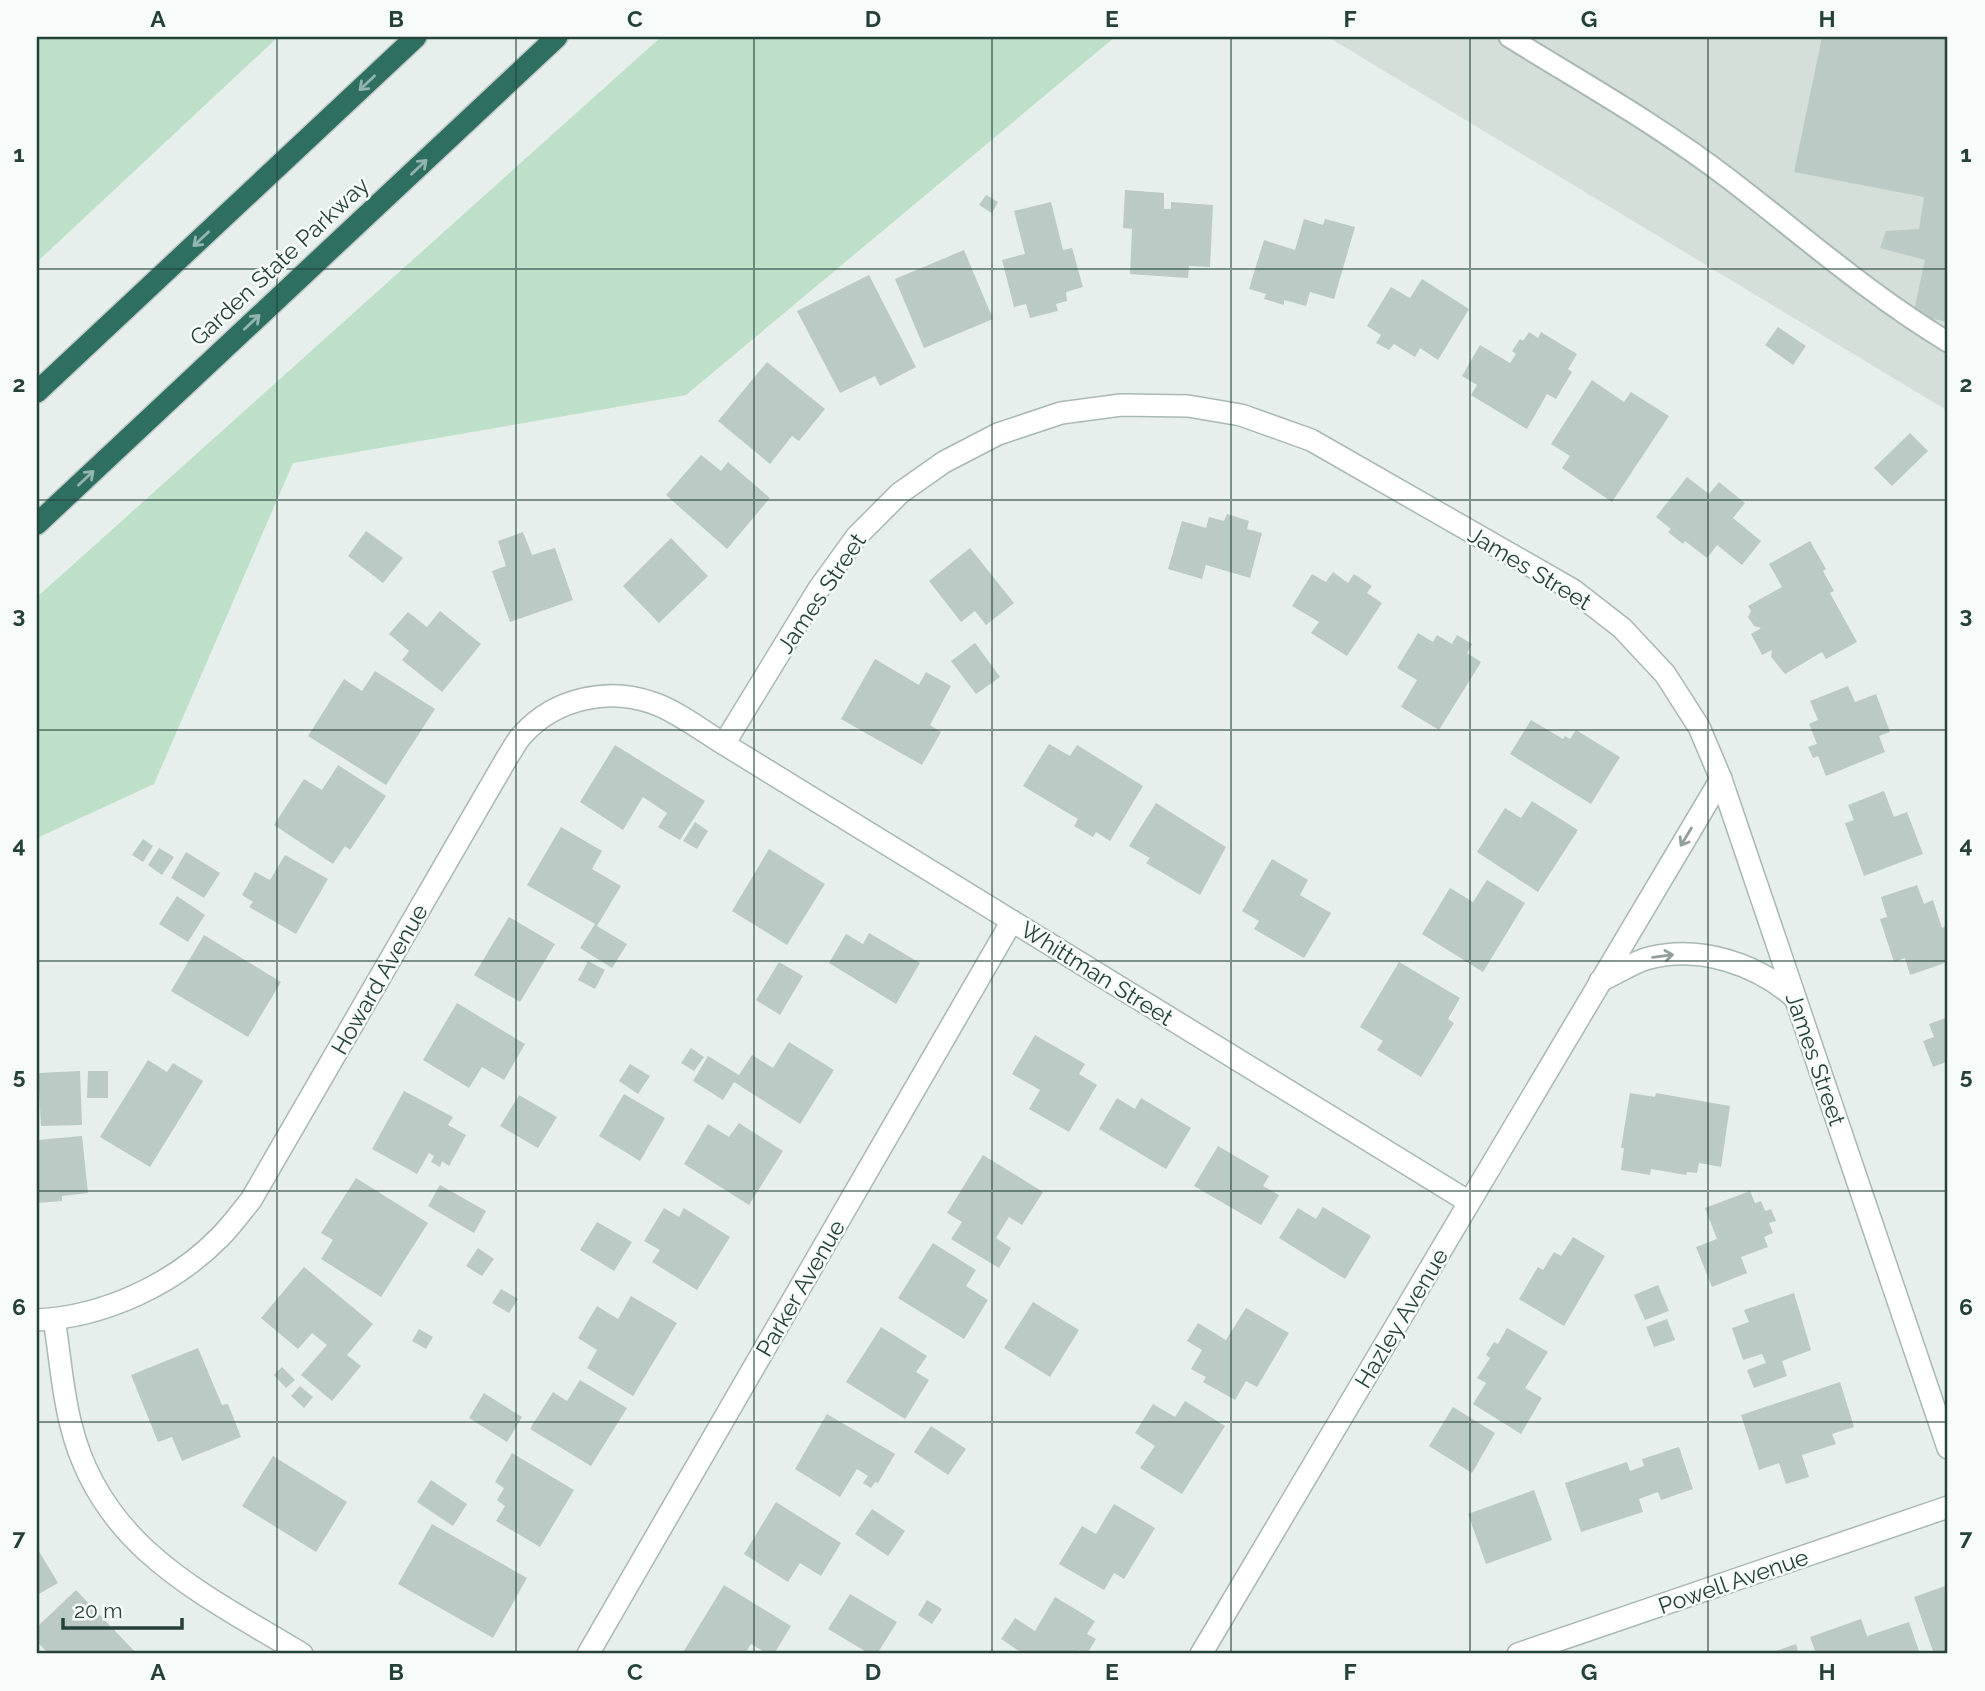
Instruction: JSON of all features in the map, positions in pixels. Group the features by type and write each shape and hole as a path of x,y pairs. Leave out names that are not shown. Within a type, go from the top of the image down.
{"highway":[{"path":"37,392 416,37"},
{"name":"Garden State Parkway","path":"37,524 558,37"}],"street":[{"name":"James Street","path":"724,744 818,590 857,536 900,494 944,462 998,434 1061,413 1121,405 1188,406 1241,415 1311,440 1573,590 1622,628 1665,674 1699,727 1721,779 1948,1448"},
{"name":"Howard Avenue","path":"46,1320 80,1315 133,1297 176,1273 219,1238 251,1200 523,734 550,712 571,702 582,698 616,695 654,703 724,744"},
{"name":"Whittman Street","path":"724,744 1469,1202"},
{"name":"Hazley Avenue","path":"1201,1654 1721,779"},
{"name":"Parker Avenue","path":"588,1654 1012,921"},
{"path":"1601,981 1648,958 1688,952 1734,963 1776,981 1795,998"},
{"path":"46,1320 71,1425 89,1476 115,1519 152,1558 179,1578 302,1654"},
{"name":"Powell Avenue","path":"1518,1654 1948,1507"}],"lane":[{"path":"1510,37 1640,118 1728,178 1849,274 1948,342"}],"shaded area":[{"path":"1328,37 1948,37 1948,411"}],"green space":[{"path":"37,37 278,37 37,262"},
{"path":"661,37 1115,37 686,395 293,463 154,784 37,838 37,597"}],"building":[{"path":"1822,37 1948,37 1948,322 1913,315 1925,260 1880,248 1886,231 1919,229 1924,197 1794,172"},
{"path":"1125,190 1164,193 1164,209 1171,209 1171,202 1213,205 1210,267 1189,266 1188,278 1130,274 1132,229 1123,228"},
{"path":"986,195 998,202 992,213 979,205"},
{"path":"1051,202 1063,250 1072,248 1083,287 1066,292 1067,301 1056,304 1058,311 1030,318 1026,304 1014,307 1002,260 1025,254 1014,211"},
{"path":"1304,219 1323,225 1325,219 1355,227 1334,299 1310,292 1306,306 1284,300 1284,305 1264,299 1266,294 1249,289 1264,240 1295,250"},
{"path":"964,250 993,319 924,348 895,279"},
{"path":"869,275 916,367 880,386 875,376 840,393 797,311"},
{"path":"1422,279 1469,309 1438,360 1420,348 1415,357 1394,344 1389,350 1376,343 1381,335 1367,326 1391,287 1410,298"},
{"path":"1778,327 1806,346 1793,365 1765,345"},
{"path":"1529,332 1538,338 1541,332 1577,354 1568,369 1572,372 1556,399 1547,394 1527,429 1471,395 1477,385 1462,376 1480,345 1510,363 1516,354 1512,351"},
{"path":"767,362 825,409 799,441 792,436 770,464 718,421"},
{"path":"1592,380 1624,402 1631,392 1669,416 1612,502 1562,468 1570,456 1551,444"},
{"path":"1910,433 1928,451 1892,486 1874,468"},
{"path":"701,455 721,471 728,462 770,498 727,549 666,495"},
{"path":"1687,477 1709,494 1719,482 1745,503 1733,518 1761,541 1742,565 1717,545 1707,558 1668,532 1671,529 1656,517"},
{"path":"1227,514 1249,521 1247,529 1262,533 1250,578 1206,565 1202,579 1168,569 1182,521 1206,528 1209,517 1224,521"},
{"path":"366,531 403,558 383,583 348,556"},
{"path":"523,532 532,555 555,548 573,600 510,622 492,571 506,566 498,541"},
{"path":"671,538 708,576 659,623 623,586"},
{"path":"1810,541 1826,569 1823,571 1834,591 1830,593 1857,642 1826,659 1822,652 1785,674 1771,657 1772,650 1762,655 1751,634 1761,628 1754,626 1748,617 1751,611 1748,606 1782,587 1769,564"},
{"path":"970,548 1014,603 986,625 975,611 961,622 929,581"},
{"path":"1333,572 1348,583 1354,574 1372,586 1367,593 1382,603 1347,656 1311,633 1319,622 1292,606 1312,574 1326,582"},
{"path":"440,611 481,644 442,692 402,660 409,651 389,634 408,612 427,627"},
{"path":"1418,633 1433,642 1437,635 1452,644 1457,635 1472,644 1467,653 1481,662 1439,730 1401,707 1417,680 1397,668"},
{"path":"975,643 1000,677 976,694 951,661"},
{"path":"875,659 919,685 926,672 951,686 930,725 941,732 922,765 841,719"},
{"path":"375,671 435,709 386,785 308,736 344,679 362,691"},
{"path":"1848,686 1855,702 1876,694 1890,732 1879,736 1885,752 1826,776 1818,756 1813,758 1808,747 1817,744 1809,724 1818,720 1810,701"},
{"path":"1531,720 1563,739 1565,736 1570,739 1576,730 1620,757 1591,804 1510,754"},
{"path":"1049,744 1070,756 1077,745 1143,786 1110,841 1096,832 1093,837 1074,826 1078,819 1023,786"},
{"path":"615,745 705,801 680,840 658,827 667,813 643,797 623,830 580,802"},
{"path":"338,765 386,796 350,850 345,846 333,864 274,825 304,779 322,790"},
{"path":"1884,791 1894,817 1907,812 1923,854 1864,876 1845,823 1854,820 1848,805"},
{"path":"1532,801 1578,830 1538,892 1477,852 1505,808 1521,818"},
{"path":"1156,803 1226,847 1200,895 1146,863 1150,858 1129,846"},
{"path":"695,822 708,831 697,849 683,841"},
{"path":"561,827 602,851 592,869 621,886 597,926 627,944 612,968 580,948 595,924 527,885"},
{"path":"143,839 153,846 143,862 132,855"},
{"path":"159,848 174,857 162,875 148,865"},
{"path":"769,849 825,884 787,945 732,911"},
{"path":"186,852 220,873 204,898 171,878"},
{"path":"285,855 328,879 296,934 249,907 253,902 242,895 255,872 270,880"},
{"path":"1272,859 1308,880 1300,895 1331,913 1304,958 1254,929 1259,921 1242,911"},
{"path":"1487,880 1525,903 1483,972 1422,934 1450,888 1473,902"},
{"path":"1917,885 1924,904 1933,900 1942,928 1946,926 1948,962 1910,975 1905,958 1894,962 1880,919 1887,917 1881,897"},
{"path":"177,896 205,915 188,942 159,924"},
{"path":"509,917 555,944 520,1002 474,975"},
{"path":"869,933 920,963 896,1004 829,963 846,934 863,944"},
{"path":"204,935 281,982 248,1037 171,991"},
{"path":"588,961 605,970 595,989 578,980"},
{"path":"779,962 803,976 780,1015 756,1000"},
{"path":"1399,962 1460,998 1448,1019 1454,1023 1421,1077 1377,1050 1383,1041 1360,1027"},
{"path":"457,1003 525,1044 504,1080 482,1067 469,1088 423,1060"},
{"path":"1948,1017 1948,1067 1946,1062 1933,1067 1923,1041 1934,1037 1929,1024"},
{"path":"1035,1035 1085,1064 1079,1074 1097,1085 1069,1132 1029,1109 1040,1090 1012,1074"},
{"path":"789,1042 834,1070 800,1124 734,1082 723,1100 693,1081 708,1056 739,1075 752,1055 773,1068"},
{"path":"691,1048 704,1057 694,1071 681,1063"},
{"path":"148,1060 167,1072 173,1063 203,1081 150,1167 100,1137"},
{"path":"630,1064 650,1076 638,1094 619,1081"},
{"path":"80,1071 82,1125 41,1126 38,1073"},
{"path":"88,1071 108,1071 108,1098 87,1098"},
{"path":"404,1091 453,1117 448,1125 466,1135 449,1166 442,1161 440,1167 431,1162 434,1156 429,1153 417,1174 372,1149"},
{"path":"1630,1093 1655,1097 1656,1093 1730,1106 1721,1167 1699,1163 1697,1173 1687,1172 1686,1175 1651,1169 1650,1175 1621,1170 1624,1148 1621,1148"},
{"path":"624,1094 665,1118 640,1161 599,1136"},
{"path":"519,1095 557,1117 538,1148 500,1126"},
{"path":"1117,1098 1135,1109 1141,1098 1191,1128 1166,1169 1099,1129"},
{"path":"739,1123 783,1151 749,1205 684,1164 708,1124 729,1137"},
{"path":"82,1136 88,1193 62,1196 62,1201 37,1203 37,1140"},
{"path":"1218,1146 1269,1176 1263,1186 1279,1195 1261,1225 1194,1186"},
{"path":"983,1155 1043,1192 1022,1225 1009,1217 996,1238 1011,1248 999,1268 951,1239 962,1222 947,1213"},
{"path":"356,1178 428,1223 381,1297 321,1259 333,1240 321,1233"},
{"path":"440,1185 486,1211 474,1233 428,1206"},
{"path":"1750,1191 1755,1203 1761,1201 1765,1211 1771,1209 1776,1221 1769,1223 1773,1233 1764,1237 1768,1247 1741,1257 1747,1273 1712,1287 1696,1247 1717,1239 1705,1208"},
{"path":"1323,1207 1371,1236 1345,1279 1279,1238 1298,1208 1316,1219"},
{"path":"664,1208 679,1217 684,1208 730,1237 697,1290 652,1262 660,1250 644,1241"},
{"path":"597,1222 632,1242 614,1271 580,1250"},
{"path":"1573,1237 1605,1256 1564,1326 1519,1299 1538,1267 1543,1270 1554,1252 1561,1256"},
{"path":"933,1243 976,1270 966,1286 988,1300 964,1339 898,1298"},
{"path":"478,1248 494,1259 482,1276 466,1266"},
{"path":"304,1267 373,1324 347,1355 361,1366 332,1401 301,1375 327,1345 312,1333 298,1349 261,1318"},
{"path":"1658,1285 1669,1311 1645,1320 1634,1295"},
{"path":"501,1289 518,1299 509,1313 492,1303"},
{"path":"1794,1293 1811,1350 1782,1361 1787,1376 1754,1388 1747,1370 1766,1363 1762,1354 1743,1360 1732,1328 1749,1322 1744,1310"},
{"path":"631,1296 677,1323 633,1396 587,1368 597,1350 578,1338 597,1306 618,1319"},
{"path":"1033,1302 1079,1330 1050,1377 1004,1348"},
{"path":"1246,1308 1289,1333 1257,1387 1246,1381 1235,1400 1203,1382 1206,1377 1191,1369 1202,1350 1187,1341 1198,1323 1226,1340"},
{"path":"1667,1319 1675,1340 1654,1347 1646,1327"},
{"path":"881,1327 927,1356 916,1372 929,1380 905,1419 846,1382"},
{"path":"1507,1328 1548,1352 1525,1388 1542,1398 1521,1434 1473,1404 1486,1383 1477,1378 1490,1358 1486,1355 1494,1342 1498,1344"},
{"path":"419,1329 433,1337 426,1349 412,1341"},
{"path":"198,1348 222,1405 228,1404 241,1437 182,1461 172,1437 158,1442 131,1375"},
{"path":"282,1367 295,1380 286,1388 274,1375"},
{"path":"580,1380 627,1408 591,1466 530,1429 553,1392 567,1401"},
{"path":"1840,1382 1854,1427 1832,1434 1836,1444 1802,1455 1809,1477 1786,1484 1779,1463 1759,1470 1741,1415"},
{"path":"300,1386 313,1397 304,1408 291,1396"},
{"path":"484,1393 522,1417 507,1442 469,1418"},
{"path":"1185,1401 1225,1426 1182,1494 1140,1468 1155,1446 1135,1433 1153,1404 1175,1417"},
{"path":"1453,1407 1495,1433 1472,1473 1429,1446"},
{"path":"827,1414 895,1454 878,1483 875,1482 871,1488 863,1483 868,1476 857,1469 840,1497 795,1469"},
{"path":"931,1426 966,1449 948,1475 914,1452"},
{"path":"1679,1447 1693,1489 1661,1500 1658,1492 1639,1499 1643,1512 1581,1532 1565,1483 1627,1462 1630,1471 1644,1466 1642,1459"},
{"path":"512,1453 574,1490 540,1547 496,1521 505,1506 497,1500 504,1488 495,1482"},
{"path":"273,1456 347,1502 316,1552 242,1506"},
{"path":"431,1480 467,1504 453,1526 417,1502"},
{"path":"1534,1490 1552,1540 1486,1564 1468,1514"},
{"path":"776,1502 841,1543 821,1576 800,1563 788,1582 744,1554"},
{"path":"1114,1504 1155,1528 1124,1579 1114,1573 1104,1590 1059,1564 1082,1526 1096,1534"},
{"path":"872,1509 905,1531 888,1556 855,1534"},
{"path":"432,1524 527,1578 493,1638 398,1584"},
{"path":"37,1548 58,1583 37,1595"},
{"path":"724,1585 791,1626 774,1654 768,1654 751,1644 745,1654 682,1654"},
{"path":"1948,1585 1948,1654 1934,1654 1914,1597"},
{"path":"76,1590 137,1654 49,1654 37,1642 37,1627"},
{"path":"850,1594 897,1622 877,1654 870,1654 828,1629"},
{"path":"1055,1597 1095,1621 1087,1634 1096,1639 1087,1654 1078,1650 1076,1654 1017,1654 1019,1651 1001,1639 1015,1618 1035,1631"},
{"path":"927,1600 942,1609 932,1624 918,1615"},
{"path":"1861,1619 1867,1636 1909,1622 1920,1654 1816,1654 1810,1637"},
{"path":"1796,1644 1799,1654 1767,1654"}]}
